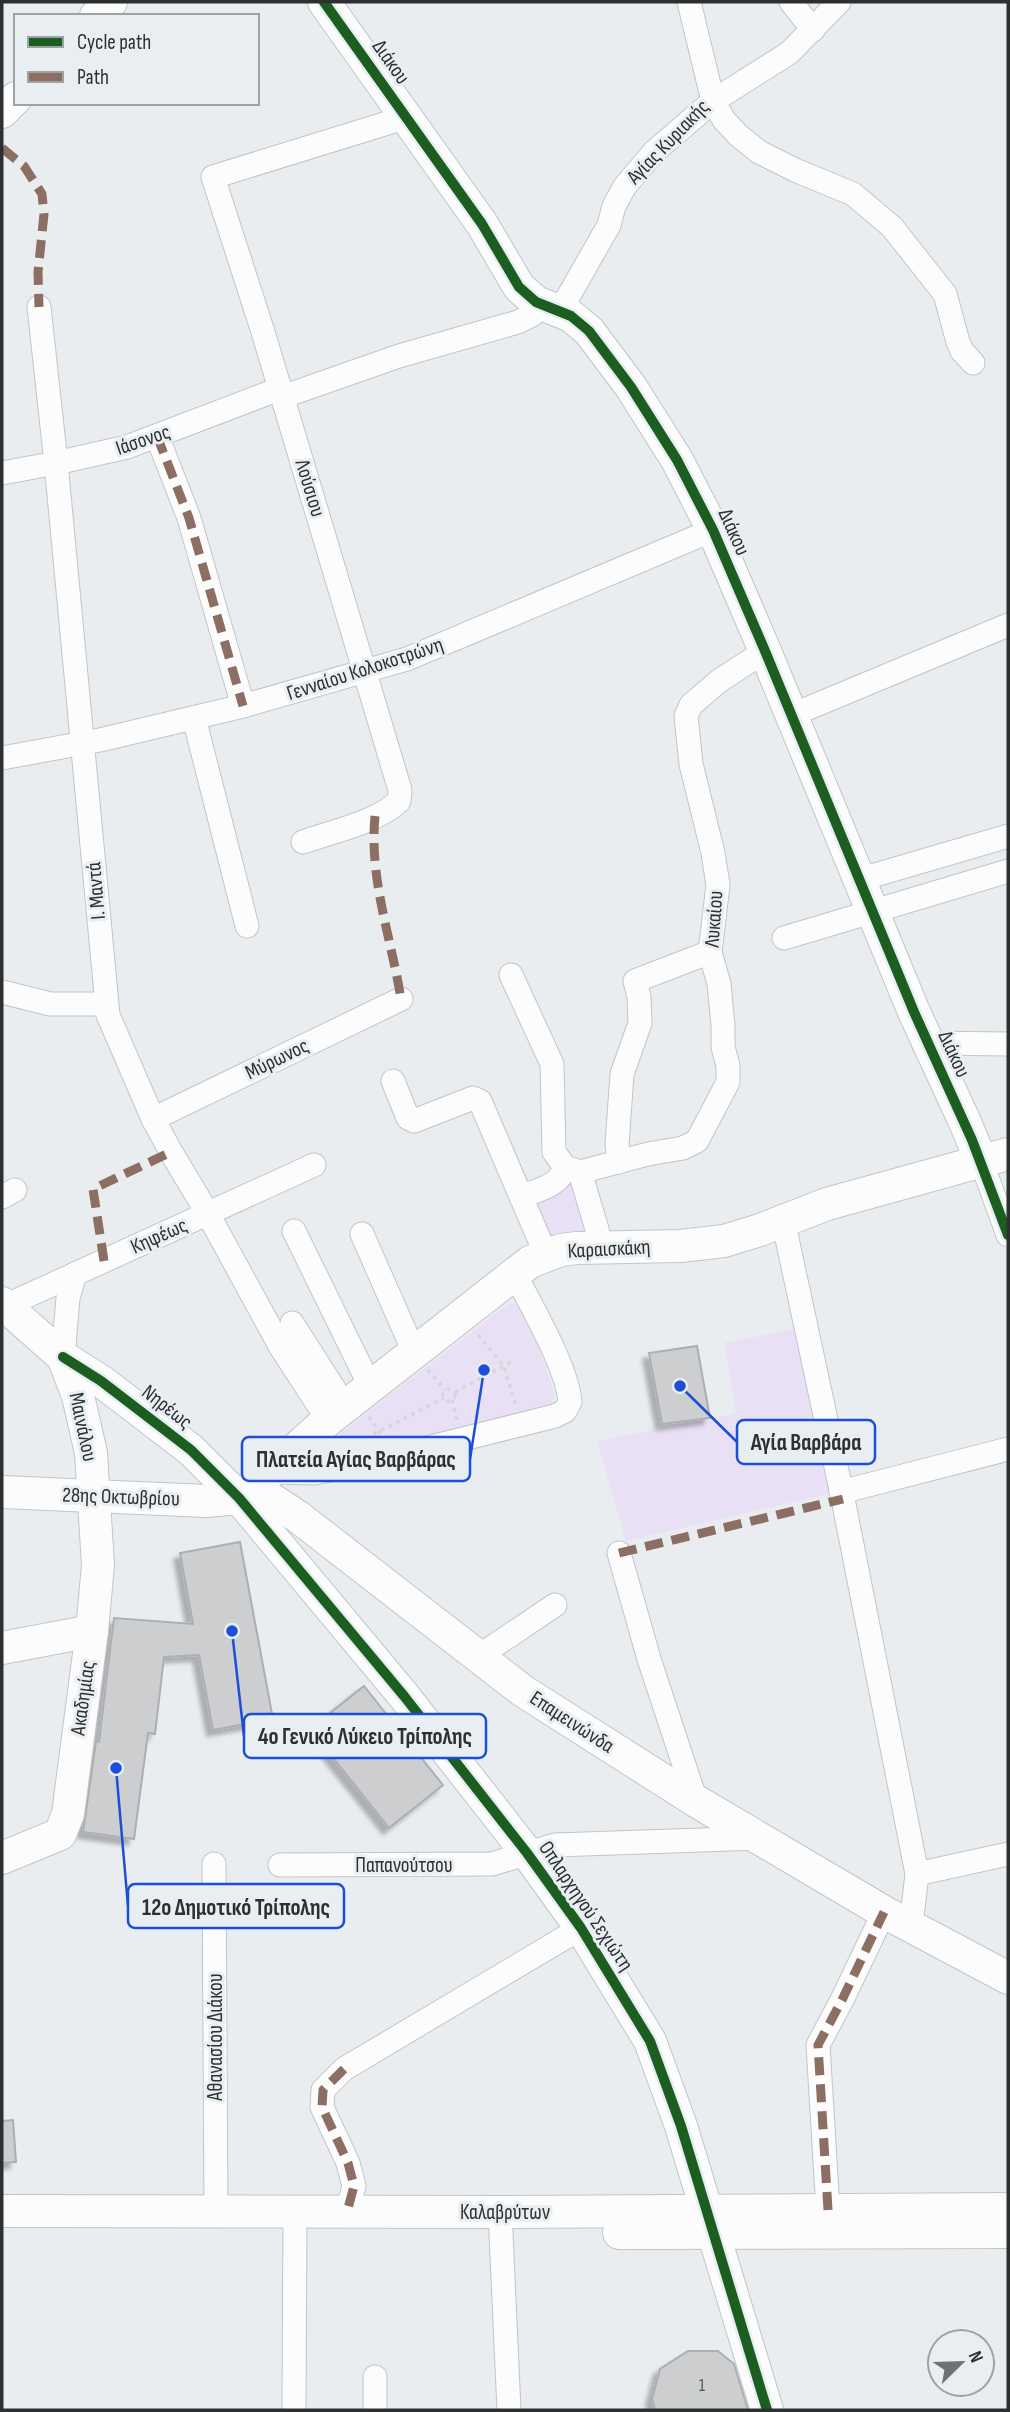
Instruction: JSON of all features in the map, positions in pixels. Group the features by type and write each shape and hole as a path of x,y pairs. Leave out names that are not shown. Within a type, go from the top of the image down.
{"street":[{"path":"98,14 111,2"},
{"name":"Διάκου","path":"324,2 482,224 519,286 532,300 578,321 602,345 677,460 713,530 792,715 871,912 928,1042 960,1111 994,1158"},
{"name":"Αγίας Κυριακής","path":"552,308 608,225 625,186 673,134 713,101 690,2"},
{"path":"791,2 813,30"},
{"path":"839,2 789,53 713,101 737,135 760,152 853,194 892,227 945,294 958,342 962,351 974,363"},
{"name":"Λούσιου","path":"303,842 392,808 399,801 400,790 366,671 213,177 407,117"},
{"name":"Ι. Μαντά","path":"39,307 57,463 106,1004 111,1024 153,1119 280,1346 349,1403"},
{"name":"Ιάσονος","path":"2,473 109,452 280,393 518,322 552,308"},
{"path":"158,436 189,518 243,706"},
{"name":"Γενναίου Κολοκοτρώνη","path":"2,758 83,744 194,718 407,659 713,530"},
{"path":"792,715 1008,625"},
{"name":"Λυκαίου","path":"572,1170 683,1148 697,1141 728,1082 719,984 710,952 718,885 691,764 686,716 691,705 702,695 765,651"},
{"path":"194,718 247,926"},
{"path":"858,880 1008,836"},
{"path":"784,938 1008,871"},
{"path":"619,1162 617,1131 622,1074 640,1023 635,981 710,952"},
{"path":"511,975 552,1064 554,1152 572,1170 602,1247"},
{"path":"2,992 50,1004 106,1004"},
{"name":"Μύρωνος","path":"153,1119 401,999"},
{"path":"928,1042 1008,1044"},
{"path":"393,1081 408,1118 414,1121 473,1098 480,1101 546,1255"},
{"path":"994,1158 1008,1235"},
{"name":"Καραισκάκη","path":"255,1486 349,1403 514,1272 546,1255 561,1250 668,1247 737,1238 827,1203 994,1158"},
{"name":"Κηφέως","path":"3,1305 314,1166"},
{"path":"521,1196 558,1181 572,1170"},
{"path":"783,1220 841,1492 917,1874 897,1918 842,2000 818,2045 828,2210"},
{"path":"294,1231 349,1403"},
{"path":"362,1234 414,1352"},
{"path":"255,1486 521,1425 560,1414 569,1407 568,1391 551,1346 514,1272"},
{"path":"63,1357 68,1298 75,1274"},
{"name":"Μαινάλου","path":"3,1305 63,1357 86,1424 94,1497"},
{"path":"292,1323 349,1403"},
{"name":"Νηρέως","path":"63,1357 101,1381 191,1450 255,1486"},
{"path":"841,1492 1008,1449"},
{"name":"28ης Οκτωβρίου","path":"2,1492 206,1501 255,1486"},
{"name":"Επαμεινώνδα","path":"255,1486 523,1690 759,1839 1008,1978"},
{"name":"Οπλαρχηγού Σεχιώτη","path":"255,1486 404,1696 527,1853 581,1928 650,2041 681,2126 767,2410"},
{"name":"Ακαδημίας","path":"2,1858 60,1834 68,1814 98,1565 94,1497"},
{"path":"619,1553 649,1659 696,1801"},
{"path":"479,1656 555,1605"},
{"path":"2,1648 92,1631"},
{"name":"Παπανούτσου","path":"280,1866 492,1864 555,1845 759,1839"},
{"path":"917,1874 1008,1854"},
{"name":"Αθανασίου Διάκου","path":"214,1864 216,2211"},
{"path":"347,2212 354,2186 348,2163 322,2107 323,2090 344,2069 581,1928"},
{"name":"Καλαβρύτων","path":"710,2223 828,2210 1008,2209"},
{"name":"Καλαβρύτων","path":"2,2211 216,2211 295,2221 347,2212 500,2222"},
{"path":"294,2410 295,2221"},
{"name":"Καλαβρύτων","path":"2,2232 295,2221 710,2223 1008,2232"},
{"path":"500,2222 509,2410"},
{"path":"375,2377 375,2410"}],"path":[{"path":"460,1315 505,1366 521,1425"},
{"path":"455,1392 515,1360"},
{"path":"444,1398 446,1389 450,1388 455,1392"},
{"path":"366,1438 444,1398 452,1401 456,1396 455,1392"},
{"path":"349,1403 379,1431 387,1457"}],"shaded area":[{"path":"567,1183 573,1185 589,1228 583,1235 547,1243 531,1200"},
{"path":"509,1303 517,1304 538,1345 555,1395 550,1406 344,1455 334,1455 332,1448 341,1433"},
{"path":"799,1328 832,1493 626,1541 597,1441 736,1413 724,1343"}],"building":[{"path":"697,1346 710,1418 662,1424 649,1353"},
{"path":"240,1542 273,1719 213,1730 199,1655 164,1657 155,1734 148,1733 134,1839 83,1832 96,1741 99,1742 114,1618 193,1624 180,1553"},
{"path":"364,1686 443,1785 389,1828 310,1729"},
{"path":"13,2120 16,2162 2,2163 2,2121"},
{"path":"688,2351 718,2351 734,2364 748,2410 655,2410 652,2399 660,2369"}],"marked path":[{"path":"2,148 24,166 42,194 44,214 38,272 39,307"},
{"path":"157,436 189,518 243,706"},
{"path":"375,816 378,885 401,999"},
{"path":"104,1261 93,1189 171,1152"},
{"path":"619,1553 843,1499"},
{"path":"828,2210 818,2045 884,1912"},
{"path":"344,2069 323,2090 322,2107 348,2163 354,2186 347,2212"}],"cycle path":[{"path":"324,2 482,224 519,287 536,302 571,316 589,331 631,387 677,460 713,530 765,651 914,1012 972,1140 1008,1235"},
{"path":"63,1357 101,1381 191,1450 239,1498 404,1696 527,1853 581,1928 650,2041 681,2126 767,2410"}],"place":[{"name":"Πλατεία Αγίας Βαρβάρας","path":"484,1370"},
{"name":"Αγία Βαρβάρα","path":"680,1386"},
{"name":"4ο Γενικό Λύκειο Τρίπολης","path":"232,1631"},
{"name":"12ο Δημοτικό Τρίπολης","path":"116,1768"}]}
